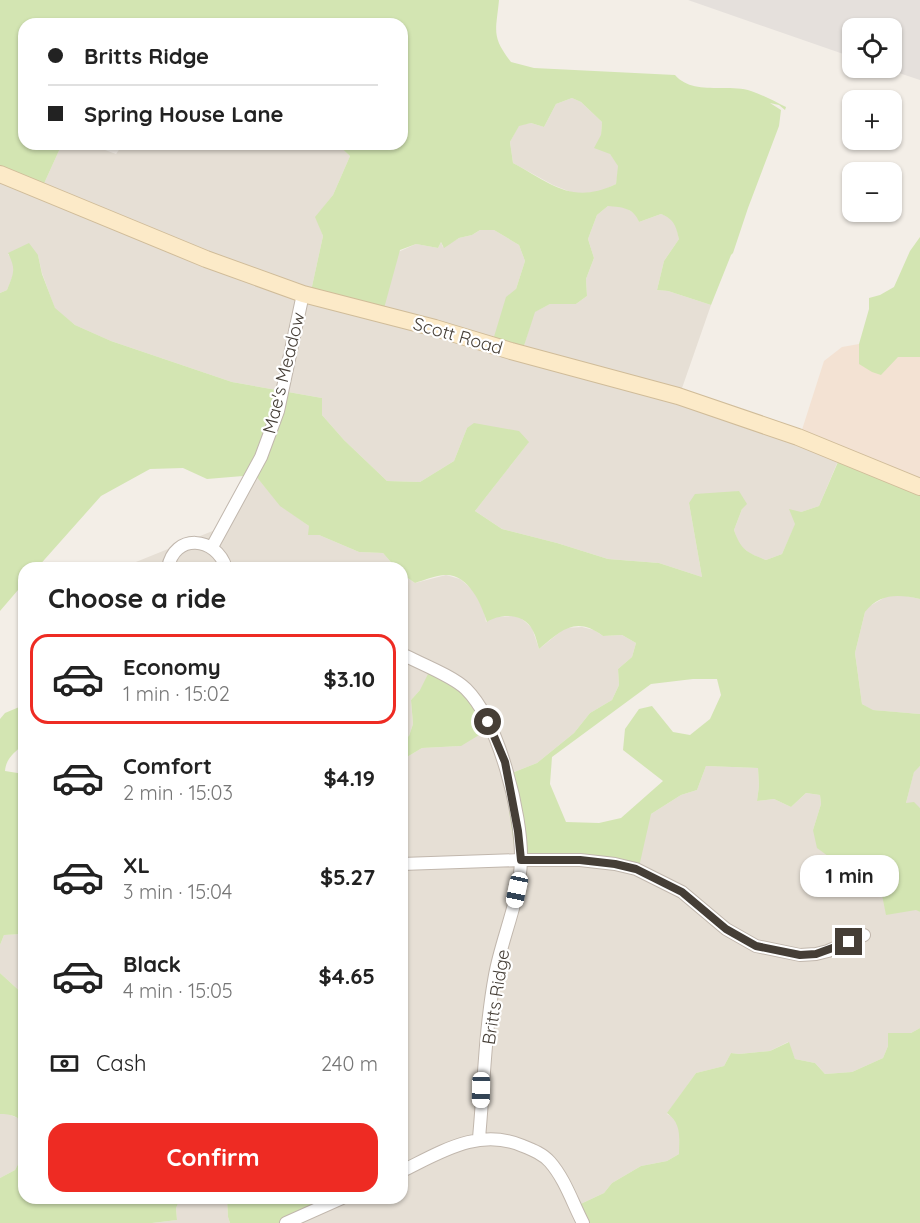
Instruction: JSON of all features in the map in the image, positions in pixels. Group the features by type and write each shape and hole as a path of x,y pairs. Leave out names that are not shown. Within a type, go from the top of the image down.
{"street":[{"name":"Scott Road","path":"0,174 206,259 303,294 678,396 798,436 920,487"},
{"name":"Mae's Meadow","path":"212,547 261,457 278,411 303,294"},
{"path":"170,562 174,553 185,545 198,543 212,547 221,555 224,562"},
{"name":"Britts Ridge","path":"408,657 464,687 478,703 505,762 518,831 521,860 509,925 495,975 481,1090 479,1138"},
{"path":"408,864 580,860 615,864 636,869 682,892 726,929 756,946 800,955 816,954 864,935"},
{"path":"408,1168 450,1148 479,1138 519,1144 537,1152 550,1162 583,1223"},
{"path":"286,1223 329,1204"}],"shaded area":[{"path":"688,0 920,0 920,80 902,74 902,18 842,18 842,54"},
{"path":"572,98 581,102 602,122 601,135 619,166 616,184 600,192 576,194 553,185 513,163 510,142 519,125 531,123 544,127 556,104"},
{"path":"59,150 105,150 116,154 119,150 344,150 350,156 333,195 316,217 323,236 311,291 416,244 438,248 441,242 443,247 480,230 494,230 519,245 525,261 516,289 523,349 534,312 550,304 576,304 587,296 586,279 594,258 588,239 597,215 608,206 624,207 637,215 639,222 661,214 669,217 676,225 679,239 664,261 657,290 668,291 711,305 681,391 841,454 819,506 801,512 782,554 766,560 751,554 739,545 734,530 742,509 739,491 689,503 702,577 659,563 608,559 502,529 475,511 528,443 467,428 454,461 420,482 387,481 344,440 322,415 322,398 232,382 111,341 75,325 55,309 38,255 8,254 13,261 14,273 7,290 0,293 0,173 42,188"},
{"path":"859,344 859,364 898,357 920,357 920,485 800,436 824,361 842,347"},
{"path":"255,475 280,505 319,535 359,552 383,553 391,562 136,562 220,528"},
{"path":"446,575 460,579 473,590 484,611 486,622 495,617 521,618 532,628 539,649 565,628 582,627 594,630 603,636 622,635 636,643 632,657 618,669 619,685 612,700 590,713 574,733 537,763 504,776 516,860 651,814 681,795 697,790 706,766 758,768 757,801 774,799 791,807 806,793 820,795 821,804 813,830 861,880 880,885 920,912 920,1028 911,1033 893,1034 883,1058 852,1072 825,1074 815,1063 795,1059 788,1042 770,1051 731,1053 724,1066 696,1073 667,1114 673,1117 680,1129 679,1154 667,1161 641,1166 612,1183 604,1193 572,1208 578,1223 285,1223 330,1204 408,1204 408,756 422,748 461,746 420,690 411,700 413,724 409,736 408,578 415,583"},
{"path":"889,595 920,599 920,714 872,710 862,704 855,653 865,612 868,607"},
{"path":"920,766 920,808 906,803 914,771"},
{"path":"18,934 18,990 0,973 0,945 4,935"},
{"path":"0,1114 8,1114 18,1118 18,1164 15,1170 0,1178"},
{"path":"178,1204 227,1204 230,1223 152,1223 177,1220"}],"green space":[{"path":"0,0 499,0 496,33 500,46 511,62 534,68 675,75 691,85 751,91 786,107 785,110 779,105 770,103 781,110 779,126 733,253 711,305 668,291 657,290 664,261 679,239 672,221 661,214 639,222 631,211 608,206 597,215 588,239 594,258 586,279 587,296 576,304 550,304 535,312 523,349 493,340 506,297 516,289 525,261 519,245 494,230 480,230 472,235 459,238 444,248 441,242 438,248 416,244 400,250 383,312 311,291 323,236 315,217 333,195 350,156 344,150 408,150 408,18 18,18 18,150 59,150 42,188 0,173","holes":["572,98 581,102 602,122 601,135 594,148 610,154 618,166 616,184 587,193 574,192 551,184 513,163 510,142 519,126 531,123 544,127 556,104"]},
{"path":"920,237 920,357 898,357 881,375 859,364 859,344 869,309 869,298 894,287 910,251"},
{"path":"29,243 38,255 42,274 55,308 75,325 111,341 232,382 322,398 322,415 344,440 387,481 420,482 454,461 467,428 474,423 519,431 529,442 475,511 502,529 608,559 659,563 702,577 689,503 695,494 739,491 747,504 742,509 734,530 739,542 749,552 766,560 782,554 795,524 789,509 801,512 819,506 841,455 920,485 920,599 890,596 877,601 865,612 855,653 862,704 873,710 920,714 920,766 914,772 906,803 914,802 920,808 920,912 916,910 886,915 880,885 861,880 817,848 813,830 821,804 820,795 806,793 791,807 774,799 757,801 758,768 706,766 697,790 681,795 651,814 639,867 516,860 504,776 537,763 574,733 590,713 612,700 619,685 618,669 632,657 636,643 622,635 603,636 593,630 576,626 562,631 539,649 529,625 519,618 506,616 487,622 477,598 467,584 460,579 444,575 415,583 408,578 408,562 391,562 383,553 359,552 319,535 308,535 309,526 280,506 255,475 207,479 183,468 150,469 101,496 42,562 18,562 18,590 0,611 0,293 7,290 13,275 8,253","holes":["693,679 717,679 721,695 710,719 690,735 673,732 652,706 639,709 625,729 623,750 663,781 621,818 599,823 566,822 550,784 552,757 651,684"]},
{"path":"429,672 457,687 488,726 484,732 461,746 422,748 408,756 408,736 413,724 411,700 420,690"},
{"path":"18,708 18,749 9,759 5,771 18,773 18,934 4,935 0,945 0,719 5,713"},
{"path":"0,973 18,990 18,1119 8,1114 0,1114"},
{"path":"920,1028 920,1223 578,1223 572,1208 604,1193 612,1183 641,1166 667,1161 679,1154 677,1126 667,1113 696,1073 724,1066 731,1053 770,1051 789,1042 795,1059 815,1063 825,1074 852,1072 883,1058 888,1046 888,1033 911,1033"},
{"path":"18,1164 18,1204 178,1204 177,1220 152,1223 0,1223 0,1178 15,1170"},
{"path":"227,1204 330,1204 285,1223 230,1223"}],"route":[{"path":"488,722 505,762 521,860 580,860 636,869 682,892 726,929 756,946 800,955 828,951 849,942"}]}
